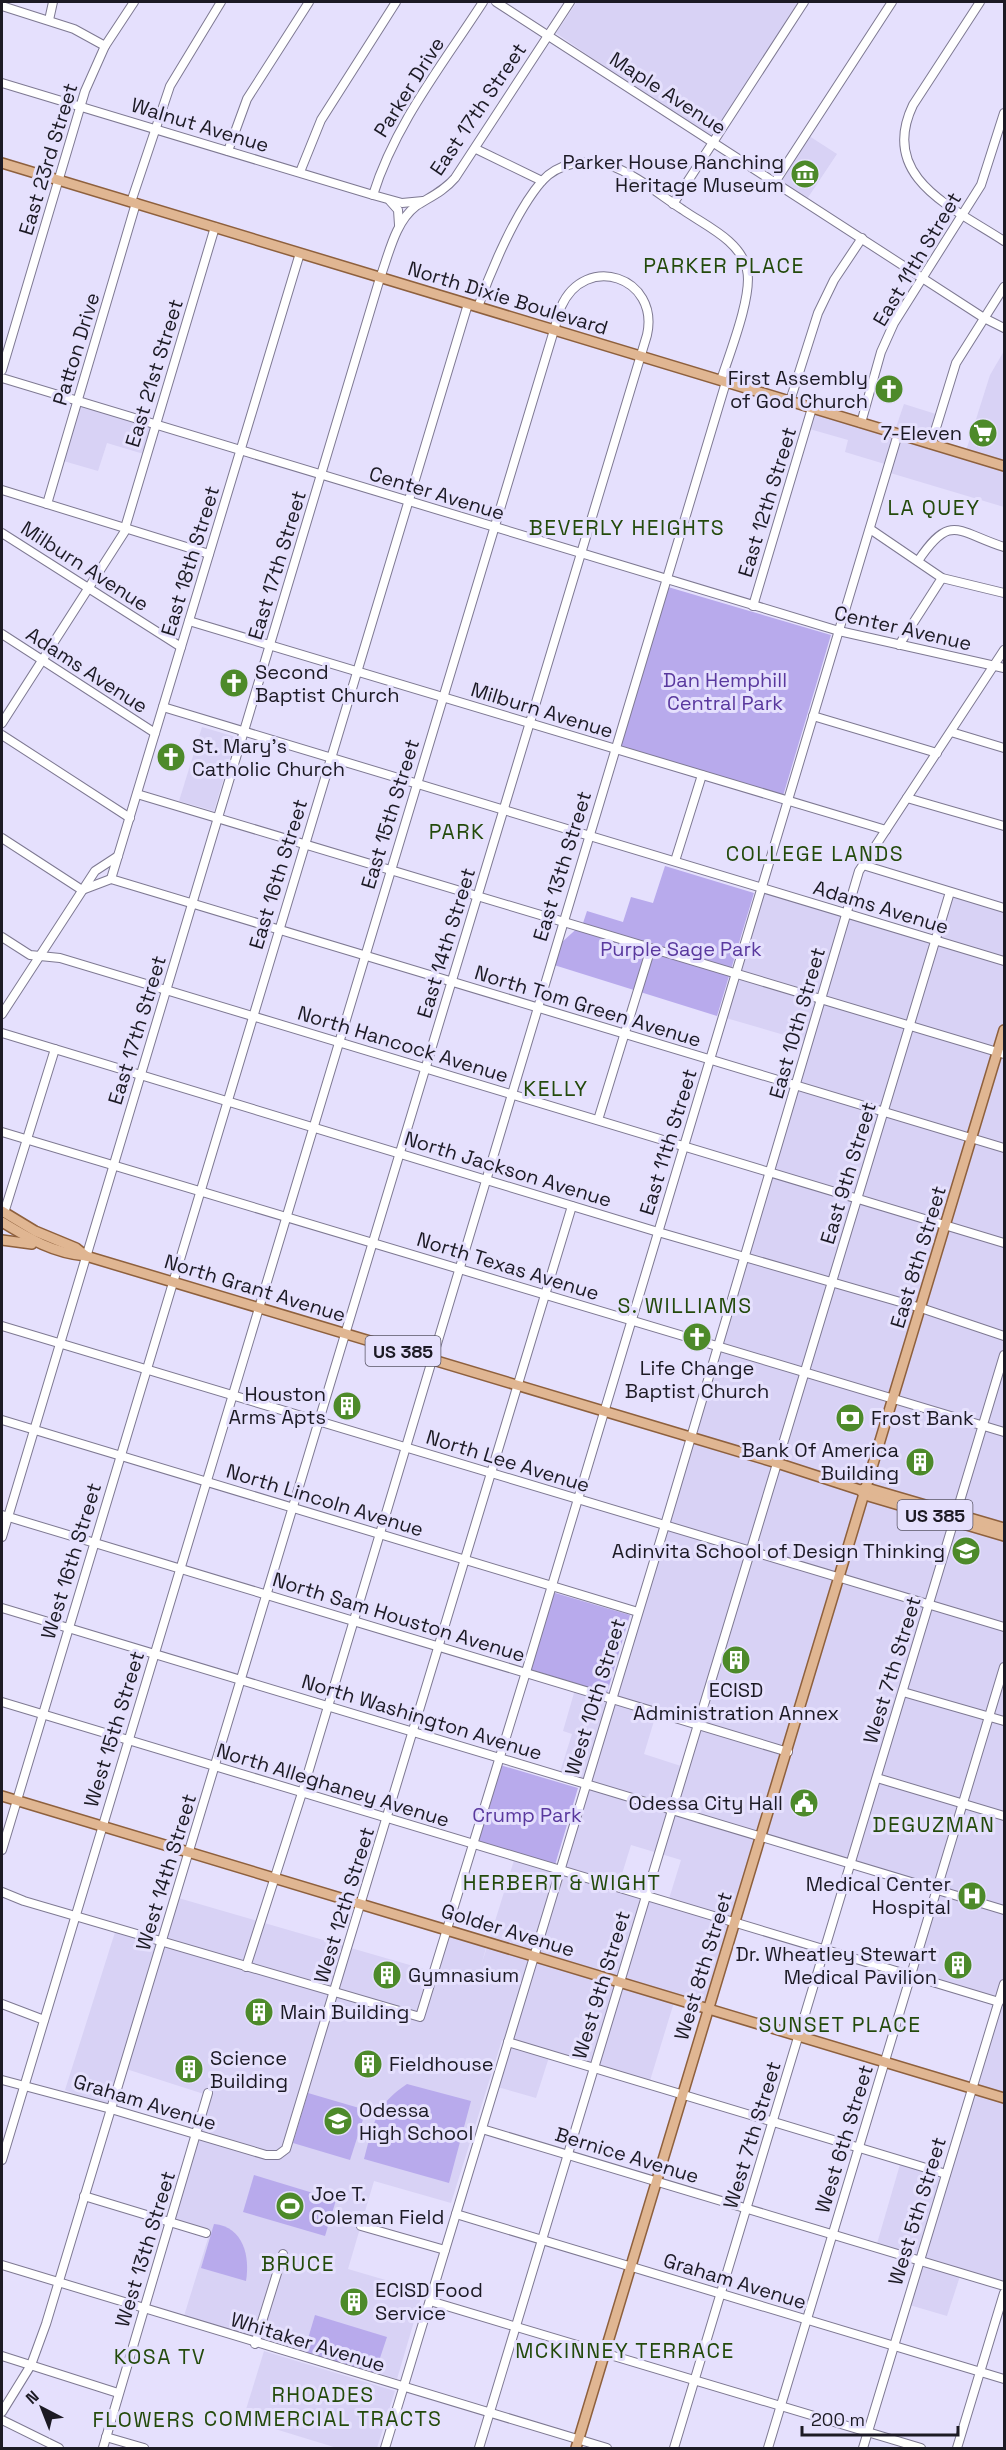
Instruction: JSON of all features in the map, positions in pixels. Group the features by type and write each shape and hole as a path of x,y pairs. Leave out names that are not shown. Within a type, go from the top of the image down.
{"main road":[{"name":"North Dixie Boulevard","path":"2,164 1005,466"},
{"name":"East 8th Street","path":"864,1491 894,1400 972,1138 1001,1053 1005,1030"},
{"name":"North Grant Avenue","path":"3,1219 24,1225 75,1248 86,1256"},
{"name":"US 385","path":"3,1219 40,1245"},
{"path":"2,1240 40,1245"},
{"name":"North Grant Avenue","path":"40,1245 66,1254 86,1256 864,1491 955,1517 1005,1528"},
{"name":"West 8th Street","path":"578,2444 708,2009 788,1752 864,1491"},
{"name":"North Grant Avenue","path":"955,1517 1005,1536"},
{"name":"Golder Avenue","path":"2,1796 1005,2098"}],"street":[{"path":"49,20 53,2"},
{"name":"East 23rd Street","path":"2,370 92,72 105,46 134,2"},
{"name":"Patton Drive","path":"47,504 154,129 177,72 221,2"},
{"path":"228,151 247,99 309,2"},
{"path":"300,172 321,120 396,2"},
{"name":"Parker Drive","path":"373,195 392,143 483,2"},
{"name":"Maple Avenue","path":"496,2 984,318 1005,328"},
{"name":"East 17th Street","path":"2,1537 4,1516 34,1430 380,278 398,229 410,212 451,183 570,2"},
{"path":"673,204 804,2"},
{"path":"775,182 892,2"},
{"path":"980,2 913,105 906,123 904,146 907,161 916,178 932,193 1005,241"},
{"path":"2,6 74,29 105,46"},
{"name":"Walnut Avenue","path":"2,83 389,200 408,203 428,200"},
{"name":"East 11th Street","path":"861,423 885,342 922,277 964,214 985,174 1005,113"},
{"path":"476,148 542,181 502,247 478,307"},
{"name":"East 13th Street","path":"431,1359 666,579 723,381 748,278 741,253 730,243 618,169 596,162 572,164 542,181"},
{"path":"389,200 399,213 398,229"},
{"name":"East 21st Street","path":"2,723 126,528 215,227"},
{"name":"East 12th Street","path":"790,401 818,313 834,280 862,238"},
{"name":"East 18th Street","path":"111,879 300,253"},
{"name":"East 15th Street","path":"258,1308 554,330 564,300 574,288 594,277 618,278 637,291 648,312 648,327 640,356"},
{"path":"931,444 956,363 1005,286"},
{"name":"East 16th Street","path":"173,1282 468,304"},
{"name":"East 14th Street","path":"346,1334 640,356"},
{"name":"Center Avenue","path":"2,378 839,632 1005,668"},
{"name":"East 12th Street","path":"753,606 812,408"},
{"name":"East 11th Street","path":"335,1991 420,2017 898,434"},
{"path":"2,490 209,554"},
{"path":"870,529 942,578 1005,593"},
{"path":"918,561 936,536 950,530 961,531 1005,547"},
{"name":"Milburn Avenue","path":"2,533 181,647"},
{"path":"898,645 942,578"},
{"name":"Milburn Avenue","path":"189,621 886,830"},
{"name":"Adams Avenue","path":"2,634 155,733"},
{"name":"East 10th Street","path":"690,1437 846,914 863,865 1005,650"},
{"name":"Adams Avenue","path":"163,707 1005,962"},
{"path":"813,716 937,753"},
{"path":"951,732 1005,748"},
{"path":"2,735 130,818"},
{"path":"675,861 702,775"},
{"path":"137,794 1001,1053"},
{"path":"907,798 1005,826"},
{"path":"2,838 82,890"},
{"path":"2,1014 95,871 118,856"},
{"path":"863,865 1005,908"},
{"path":"82,890 111,879"},
{"name":"North Tom Green Avenue","path":"111,879 1005,1148"},
{"name":"East 9th Street","path":"777,1463 933,941 950,892"},
{"name":"North Hancock Avenue","path":"2,937 30,955 60,958 1005,1243"},
{"path":"598,1120 651,948"},
{"name":"North Jackson Avenue","path":"2,1033 744,1258 921,1308 1005,1336"},
{"path":"3,1219 55,1049"},
{"name":"North Texas Avenue","path":"2,1132 1005,1432"},
{"path":"518,1385 572,1206"},
{"name":"West 16th Street","path":"2,1851 173,1282"},
{"name":"West 15th Street","path":"2,2160 258,1308"},
{"name":"North Lee Avenue","path":"2,1326 1005,1627"},
{"name":"West 14th Street","path":"2,2412 31,2365 58,2282 346,1334"},
{"name":"West 7th Street","path":"674,2448 1005,1355"},
{"path":"246,1967 302,1792 431,1359"},
{"name":"West 12th Street","path":"278,2156 286,2148 335,1991 518,1385"},
{"name":"North Lincoln Avenue","path":"2,1420 638,1612"},
{"name":"West 10th Street","path":"385,2448 690,1437"},
{"name":"West 9th Street","path":"479,2448 777,1463"},
{"name":"North Sam Houston Avenue","path":"4,1516 788,1752"},
{"name":"North Washington Avenue","path":"2,1608 1005,1910"},
{"name":"West 6th Street","path":"768,2448 1005,1666"},
{"path":"903,1692 1005,1721"},
{"name":"North Alleghaney Avenue","path":"2,1702 999,2002"},
{"path":"877,1778 1005,1816"},
{"path":"2,1892 246,1967 335,1991"},
{"name":"West 5th Street","path":"863,2448 971,2088 1005,1984"},
{"path":"2,2004 44,2020"},
{"path":"508,2042 946,2174"},
{"name":"Graham Avenue","path":"2,2080 24,2084 254,2152 278,2156"},
{"name":"West 13th Street","path":"103,2448 208,2093"},
{"name":"Bernice Avenue","path":"482,2129 1005,2286"},
{"path":"84,2196 206,2233"},
{"name":"Graham Avenue","path":"456,2214 1005,2379"},
{"path":"361,2226 445,2250"},
{"path":"255,2344 283,2254"},
{"name":"Whitaker Avenue","path":"2,2265 255,2344 488,2413 578,2444 606,2448"},
{"path":"957,2448 1005,2293"},
{"path":"430,2301 921,2448"},
{"path":"2,2356 118,2393"},
{"path":"2,2420 59,2448"},
{"path":"106,2437 144,2448"}],"shaded area":[{"path":"577,2 799,2 713,142 556,33"},
{"path":"806,134 837,154 805,202 775,182"},
{"path":"1004,351 1004,507 887,472 888,465 845,452 848,440 806,428 812,408 894,433 904,404 939,415 931,444 965,454 990,375"},
{"path":"77,401 156,425 147,455 107,443 98,471 60,460"},
{"path":"202,727 236,737 214,811 179,801"},
{"path":"762,887 934,939 950,892 1002,907 1004,900 1004,2095 976,2086 1002,2001 916,1973 940,1891 762,1838 710,2009 675,1999 649,2084 550,2054 536,2098 494,2086 507,2042 502,2040 451,2203 374,2181 348,2269 423,2291 397,2379 184,2316 209,2235 170,2222 207,2095 123,2068 111,2109 65,2090 116,1929 162,1941 175,1897 434,1972 447,1936 486,1948 481,1966 515,1857 560,1870 586,1784 559,1775 572,1734 563,1731 576,1686 612,1697 808,1042 726,1018","holes":["657,1711 697,1723 684,1767 644,1754","631,1845 681,1860 668,1902 618,1887"]},
{"path":"971,2088 1004,2098 1004,2286 961,2273 947,2316 906,2304 919,2260 876,2247 901,2161 945,2174"},
{"path":"264,2351 395,2391 377,2448 337,2448 243,2419"}],"green space":[{"name":"Dan Hemphill Central Park","path":"668,587 831,635 783,796 620,748"},
{"name":"Purple Sage Park","path":"665,866 754,893 717,1016 554,965 561,943 583,923 587,911 623,922 631,897 653,903"},
{"path":"552,1592 630,1615 607,1693 529,1669"},
{"name":"Crump Park","path":"500,1765 578,1788 555,1865 476,1842"},
{"path":"407,2084 471,2101 449,2183 364,2159 382,2107"},
{"path":"308,2093 366,2110 350,2160 293,2143"},
{"name":"Joe T. Coleman Field","path":"254,2175 336,2200 325,2236 243,2212"},
{"path":"214,2224 232,2231 243,2245 247,2262 246,2281 201,2268"},
{"path":"315,2315 387,2337 375,2373 304,2352"}],"place":[{"name":"Parker House Ranching Heritage Museum","path":"805,174"},
{"name":"First Assembly of God Church","path":"889,389"},
{"name":"7-Eleven","path":"983,433"},
{"name":"Second Baptist Church","path":"234,683"},
{"name":"St. Mary's Catholic Church","path":"171,757"},
{"name":"Life Change Baptist Church","path":"697,1337"},
{"name":"Houston Arms Apts","path":"347,1406"},
{"name":"Frost Bank","path":"850,1418"},
{"name":"Bank Of America Building","path":"920,1462"},
{"name":"Adinvita School of Design Thinking","path":"966,1551"},
{"name":"ECISD Administration Annex","path":"736,1660"},
{"name":"Odessa City Hall","path":"804,1803"},
{"name":"Medical Center Hospital","path":"972,1896"},
{"name":"Dr. Wheatley Stewart Medical Pavilion","path":"958,1965"},
{"name":"Gymnasium","path":"387,1975"},
{"name":"Main Building","path":"259,2012"},
{"name":"Fieldhouse","path":"368,2064"},
{"name":"Science Building","path":"189,2069"},
{"name":"Odessa High School","path":"338,2121"},
{"name":"Joe T. Coleman Field","path":"290,2206"},
{"name":"ECISD Food Service","path":"354,2302"}],"district":[{"name":"PARKER PLACE","path":"724,265"},
{"name":"LA QUEY","path":"934,507"},
{"name":"BEVERLY HEIGHTS","path":"627,527"},
{"name":"PARK","path":"457,831"},
{"name":"COLLEGE LANDS","path":"815,853"},
{"name":"KELLY","path":"556,1088"},
{"name":"S. WILLIAMS","path":"685,1305"},
{"name":"DEGUZMAN","path":"934,1824"},
{"name":"HERBERT & WIGHT","path":"562,1882"},
{"name":"SUNSET PLACE","path":"840,2024"},
{"name":"BRUCE","path":"298,2263"},
{"name":"MCKINNEY TERRACE","path":"625,2350"},
{"name":"KOSA TV","path":"160,2356"},
{"name":"RHOADES COMMERCIAL TRACTS","path":"323,2406"},
{"name":"FLOWERS","path":"144,2419"}]}
